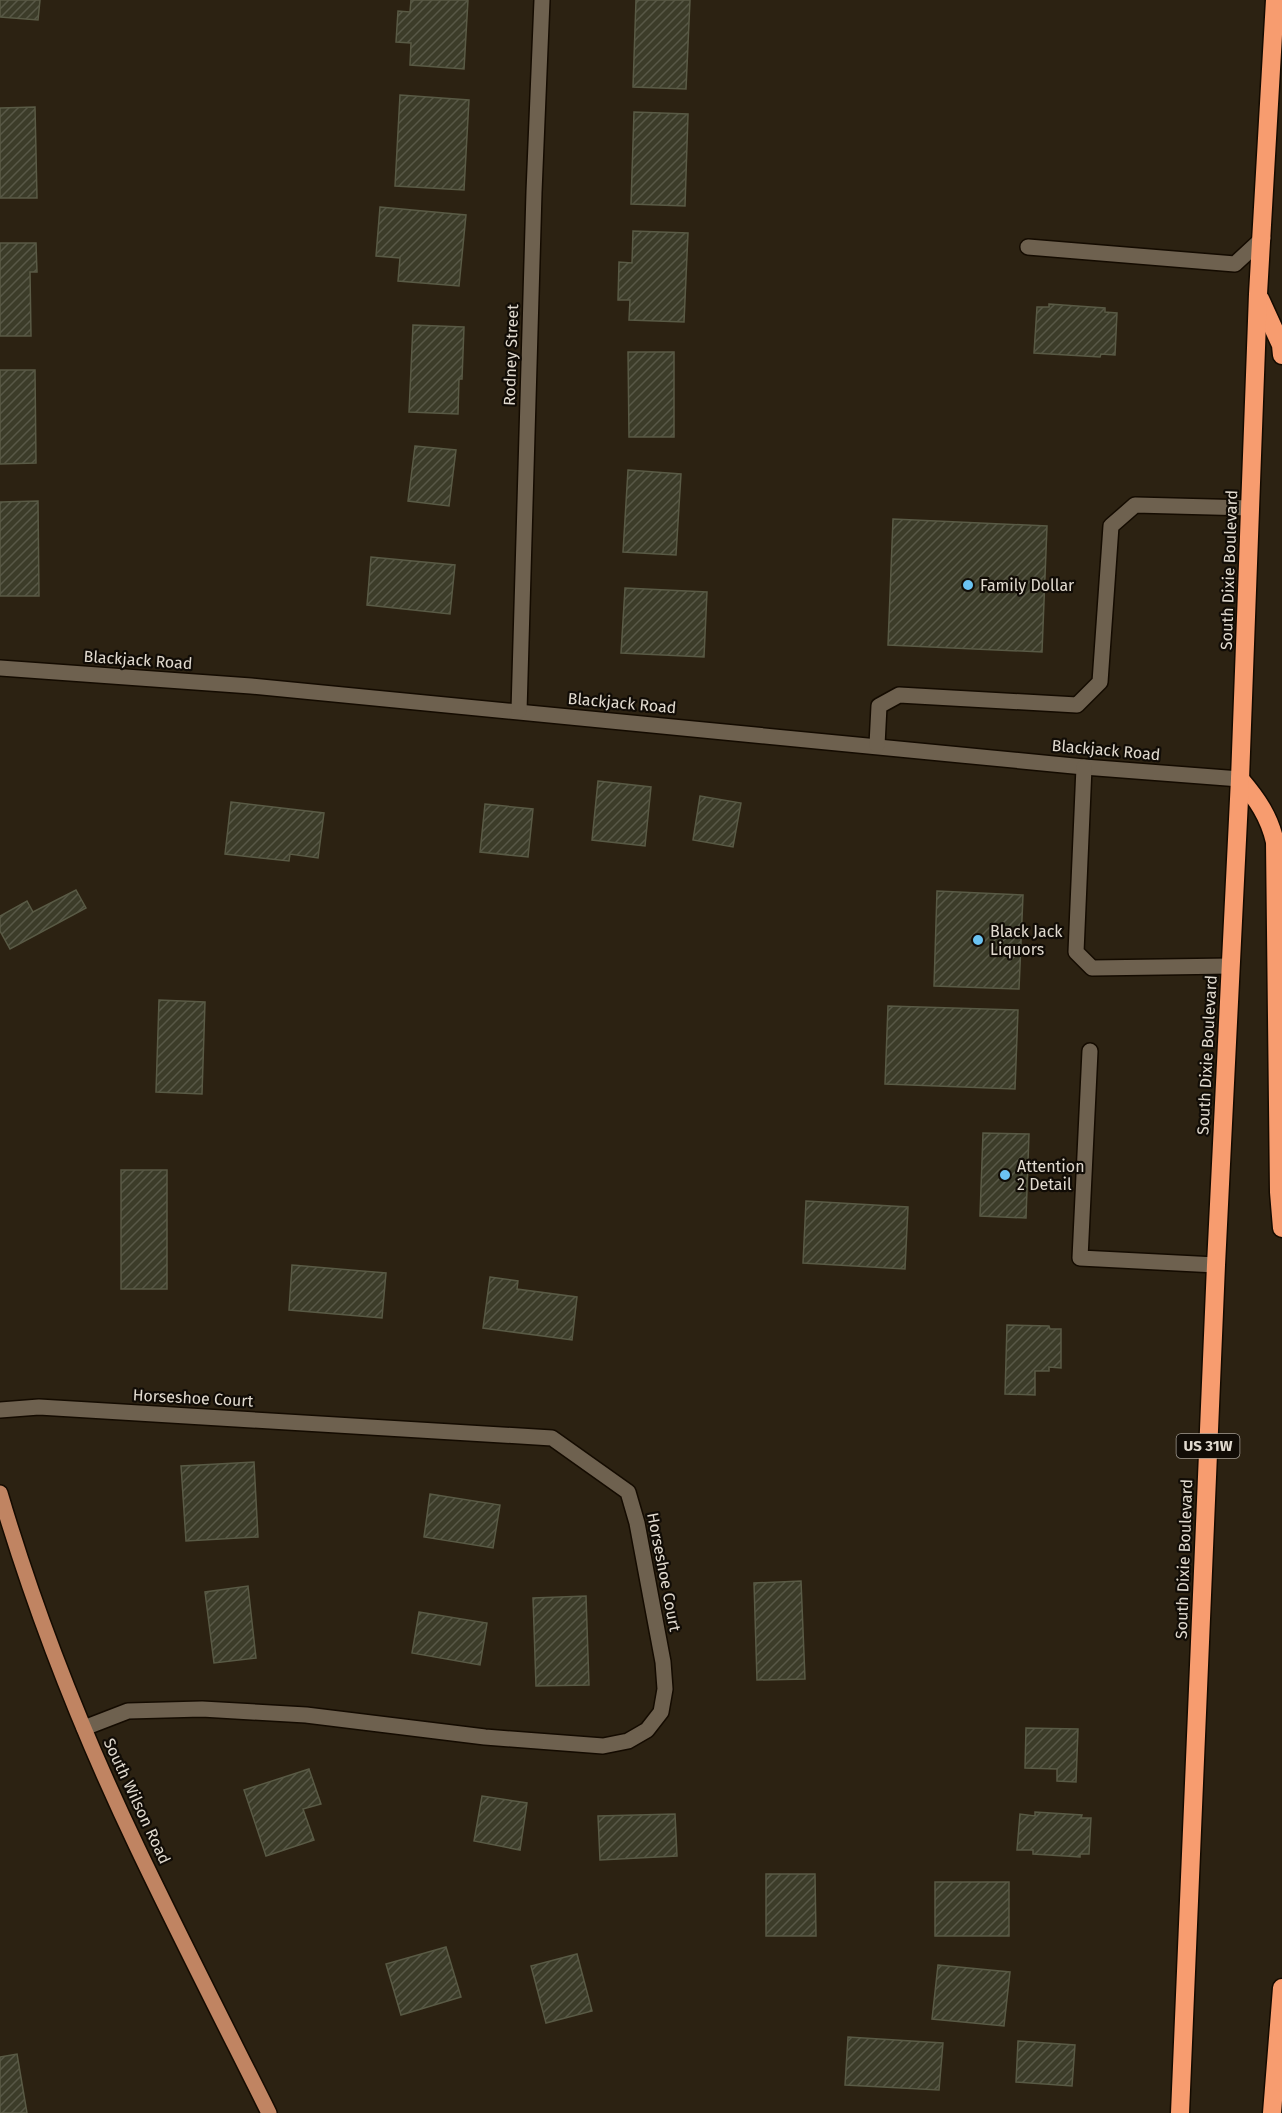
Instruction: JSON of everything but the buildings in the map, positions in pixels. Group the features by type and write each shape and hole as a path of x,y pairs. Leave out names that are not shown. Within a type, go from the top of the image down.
{"highway":[{"name":"South Dixie Boulevard","path":"1180,2113 1216,1265 1240,779 1258,294 1277,80 1275,0"},
{"path":"1258,294 1281,345 1282,355"},
{"path":"1240,779 1260,802 1271,824 1275,842 1279,1192 1282,1228"},
{"path":"1272,2113 1282,1988"}],"main road":[{"name":"South Wilson Road","path":"0,1493 60,1670 84,1728 137,1848 269,2113"}],"street":[{"name":"Rodney Street","path":"519,711 542,0"},
{"path":"1029,247 1235,264 1263,238"},
{"path":"877,746 879,706 899,695 1077,705 1100,682 1111,526 1135,505 1250,508"},
{"name":"Blackjack Road","path":"0,668 250,686 1084,767 1240,779"},
{"path":"1084,767 1076,952 1092,968 1231,966"},
{"path":"1090,1051 1080,1258 1216,1265"},
{"name":"Horseshoe Court","path":"0,1410 39,1407 552,1438 628,1492 637,1523 663,1662 665,1689 661,1712 647,1730 628,1741 603,1746 485,1737 306,1716 202,1709 128,1711 84,1728"}],"place":[{"name":"Family Dollar","path":"968,585"},
{"name":"Black Jack Liquors","path":"978,940"},
{"name":"Attention 2 Detail","path":"1005,1175"}]}
